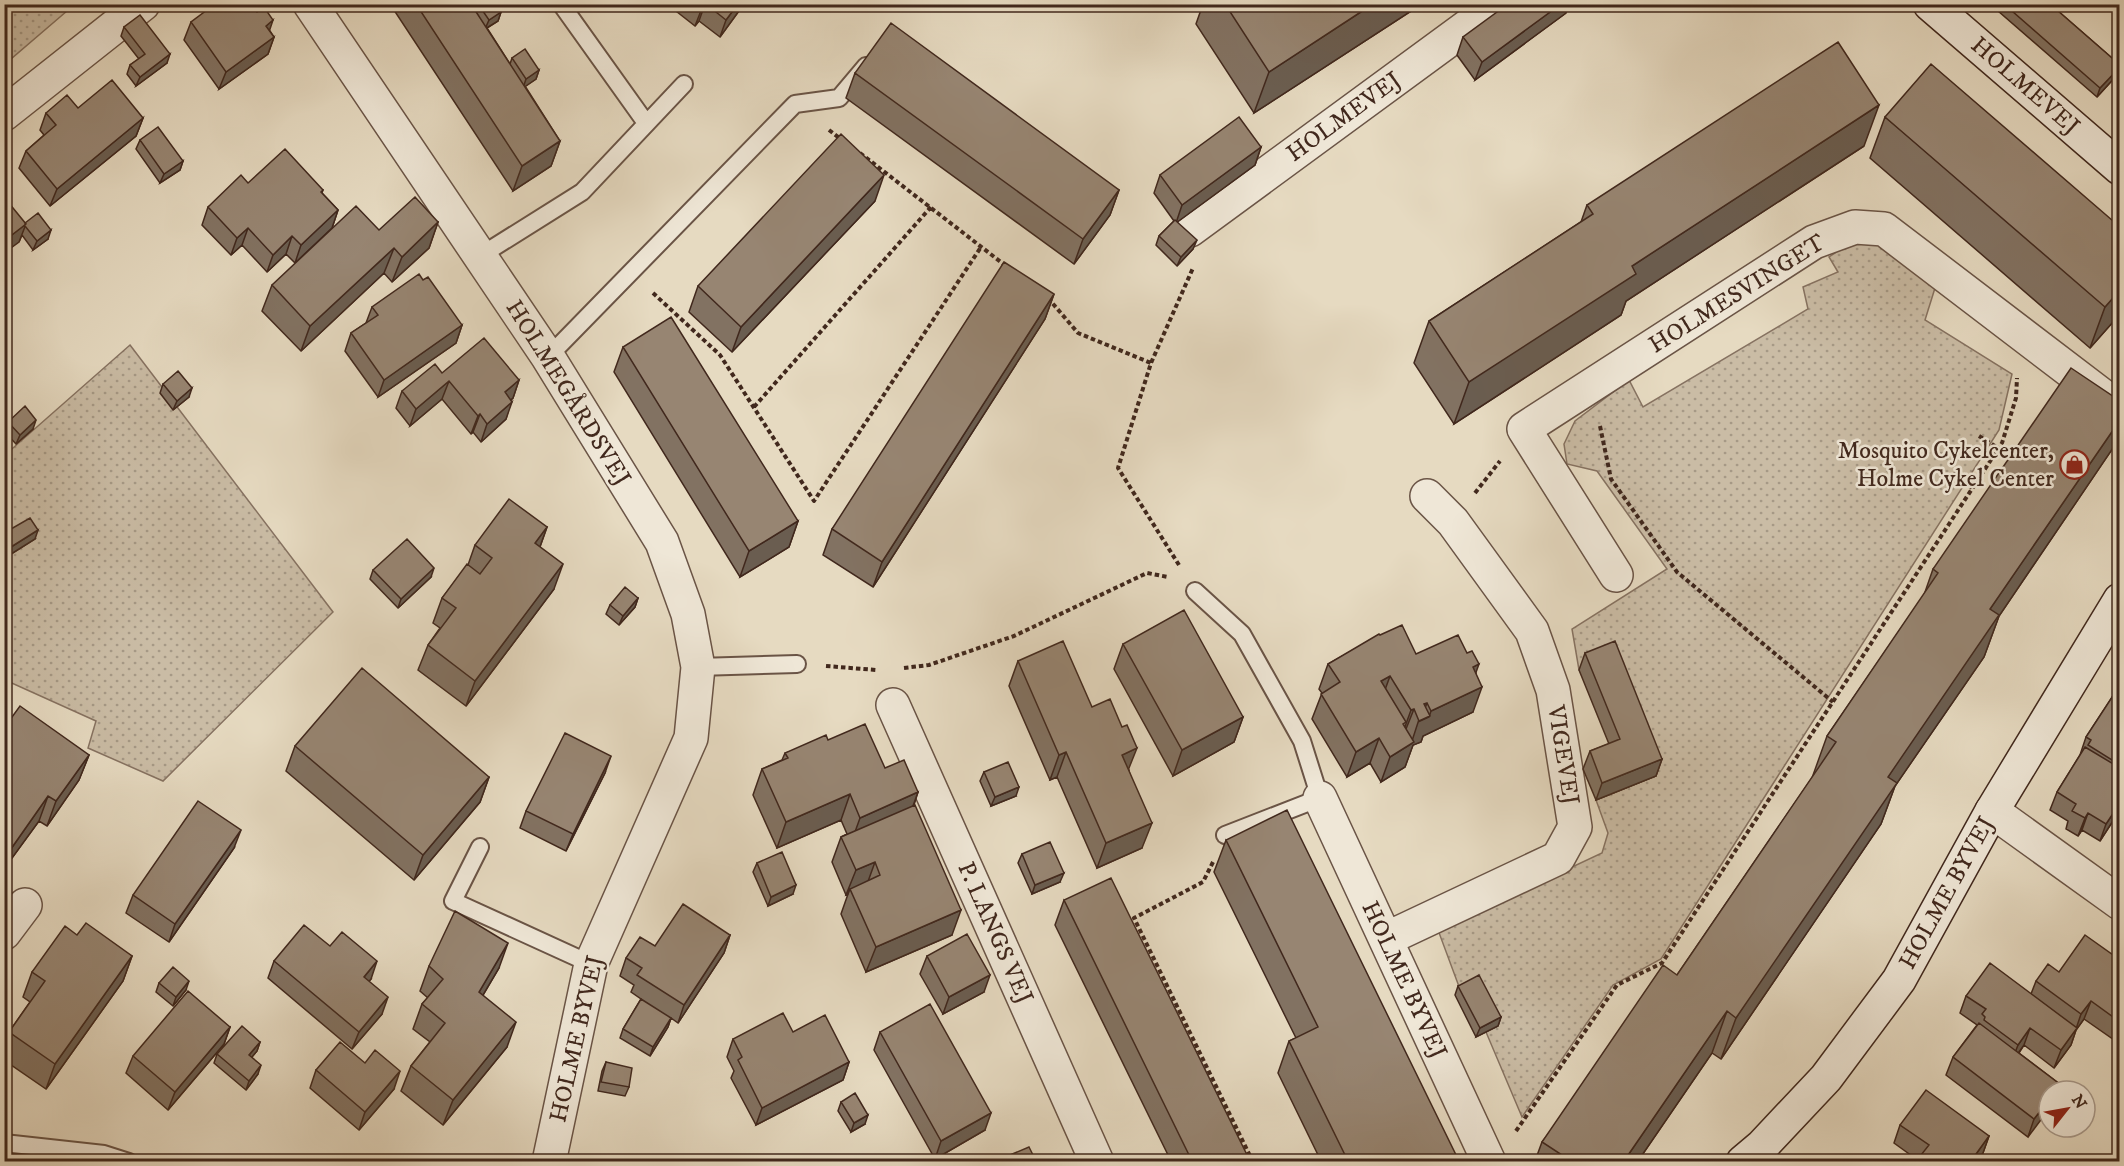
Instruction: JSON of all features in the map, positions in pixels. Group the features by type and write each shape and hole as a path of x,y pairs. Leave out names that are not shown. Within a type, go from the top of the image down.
{"street":[{"path":"4,114 143,4"},
{"name":"HOLMEGÅRDSVEJ","path":"310,4 548,357 662,542 688,614 698,667 691,738 656,820"},
{"name":"HOLMEVEJ","path":"1190,230 1498,4"},
{"name":"HOLMEVEJ","path":"1930,4 2120,168"},
{"name":"HOLMESVINGET","path":"1524,429 1814,242 1855,227 1884,229 2120,409"},
{"path":"1524,429 1617,576"},
{"name":"VIGEVEJ","path":"1386,939 1558,858 1575,827 1553,690 1532,631 1453,522 1427,496"},
{"name":"HOLME BYVEJ","path":"1743,1161 1762,1146 1826,1078 1899,980 1992,811 2120,600"},
{"name":"P. LANGS VEJ","path":"893,705 1097,1161"},
{"name":"HOLME BYVEJ","path":"1320,798 1489,1161"},
{"path":"1992,811 2120,903"},
{"name":"HOLME BYVEJ","path":"549,1161 591,964 656,820"},
{"path":"4,933 25,905"}],"lane":[{"path":"561,4 646,123"},
{"path":"548,357 795,104 839,98 874,57"},
{"path":"480,256 582,192 684,84"},
{"path":"1196,591 1242,634 1302,741 1320,798 1225,835"},
{"path":"698,667 796,663"},
{"path":"480,847 453,901 591,964"},
{"path":"4,1143 104,1154 129,1161"}],"path":[{"path":"795,104 849,145"},
{"path":"859,152 1008,267"},
{"path":"754,406 931,207"},
{"path":"1190,230 1198,255 1151,363 1118,468 1196,591"},
{"path":"631,272 720,355 814,501 981,247"},
{"path":"1044,295 1053,301 1078,333 1151,363"},
{"path":"1516,1132 1617,985 1662,963 2002,443 2016,398 2019,333"},
{"path":"1592,385 1611,479 1677,572 1833,702"},
{"path":"1453,522 1524,429"},
{"path":"1979,436 1998,448"},
{"path":"1953,473 1972,488"},
{"path":"899,668 929,665 1014,636 1147,573 1170,578 1196,591"},
{"path":"796,663 879,671"},
{"path":"1225,835 1203,882 1134,918 1253,1161"}],"shaded area":[{"path":"5,4 74,4 74,5 5,64"},
{"path":"1875,242 1935,288 1925,320 2012,374 1999,430 1661,959 1613,985 1522,1117 1486,1032 1461,992 1438,930 1602,853 1608,833 1596,800 1656,776 1579,670 1572,629 1667,569 1597,471 1567,464 1564,444 1575,421 1629,380 1643,407 1808,309 1803,287 1838,272 1829,257 1850,243"},
{"path":"130,345 333,612 163,781 88,748 96,721 5,680 5,455"}],"building":[{"path":"215,4 251,4 257,12 264,7 273,20 266,26 274,37 226,72 191,22"},
{"path":"416,4 471,4 560,141 522,166"},
{"path":"478,4 496,4 501,12 489,20"},
{"path":"706,4 738,4 726,20"},
{"path":"1225,4 1373,4 1269,72"},
{"path":"1508,4 1561,4 1482,62 1463,37"},
{"path":"2004,4 2050,4 2120,67 2100,88"},
{"path":"140,15 170,54 140,77 130,65 145,54 124,27"},
{"path":"891,23 1119,190 1083,239 855,73"},
{"path":"1838,42 1879,105 1632,266 1636,274 1469,382 1429,321 1593,214 1587,205"},
{"path":"525,49 539,70 526,79 512,58"},
{"path":"1931,64 2120,227 2120,290 2105,307 1885,117"},
{"path":"112,80 143,118 57,189 26,151 56,125 46,113 67,95 78,108"},
{"path":"1239,117 1261,147 1182,205 1160,175"},
{"path":"158,127 183,161 164,174 140,140"},
{"path":"841,134 884,175 741,327 698,286"},
{"path":"285,149 338,210 301,245 292,236 273,255 248,228 237,238 208,207 241,175 248,183"},
{"path":"4,197 26,224 4,241"},
{"path":"415,197 438,222 402,257 394,248 310,326 272,285 356,206 379,230"},
{"path":"38,213 51,230 37,241 25,223"},
{"path":"1175,220 1197,240 1181,257 1159,236"},
{"path":"1004,262 1054,294 882,562 832,529"},
{"path":"419,274 423,280 428,277 462,325 384,380 351,333 378,315 372,307"},
{"path":"671,317 798,521 749,551 623,347"},
{"path":"484,338 519,380 505,392 512,402 487,424 449,381 416,409 402,391 435,364 442,373"},
{"path":"2071,368 2120,401 2120,420 1990,609 1999,615 1888,777 1897,783 1736,1018 1727,1011 1624,1161 1571,1161 1542,1142 1663,965 1677,975 1836,742 1827,736 1938,573 1933,569"},
{"path":"178,371 192,388 177,401 163,384"},
{"path":"25,406 36,420 20,435 8,422"},
{"path":"509,499 547,527 535,543 563,564 475,681 428,645 456,608 442,598 467,564 480,574 492,558 475,545"},
{"path":"30,518 38,530 11,547 4,533"},
{"path":"407,539 434,568 401,599 373,570"},
{"path":"625,587 638,598 623,616 610,605"},
{"path":"1184,610 1243,717 1182,750 1123,644"},
{"path":"1402,625 1416,654 1458,635 1467,653 1472,651 1479,664 1473,667 1482,687 1431,711 1427,703 1424,704 1430,716 1419,721 1414,709 1411,710 1390,676 1381,681 1406,722 1403,724 1414,742 1390,757 1379,738 1356,752 1321,694 1340,682 1328,664 1379,634"},
{"path":"1063,641 1092,707 1110,699 1122,727 1127,725 1137,748 1122,755 1152,823 1106,843 1066,752 1059,755 1018,661"},
{"path":"1615,641 1662,759 1602,783 1590,751 1620,739 1585,653"},
{"path":"362,668 489,777 423,855 295,746"},
{"path":"2120,685 2120,765 2088,745 2091,740 2086,737"},
{"path":"20,706 89,755 56,801 48,796 6,856 4,855 4,728"},
{"path":"865,724 885,768 904,760 918,792 860,818 850,794 786,822 762,769 788,758 785,753 826,735 828,740"},
{"path":"565,733 611,756 573,834 526,811"},
{"path":"2085,747 2120,768 2120,803 2106,824 2088,813 2085,818 2072,811 2076,804 2057,792"},
{"path":"1008,762 1019,787 995,797 984,772"},
{"path":"198,801 241,830 175,924 133,895"},
{"path":"915,805 961,910 876,947 850,889 880,875 875,862 856,870 841,837"},
{"path":"1287,810 1459,1161 1348,1161 1289,1041 1318,1027 1226,840"},
{"path":"1050,842 1064,873 1035,885 1022,854"},
{"path":"782,852 796,885 771,897 757,863"},
{"path":"1111,878 1250,1161 1192,1161 1064,900"},
{"path":"683,904 730,935 684,1005 637,975 642,968 626,958 640,937 655,946"},
{"path":"455,911 508,943 479,992 516,1022 453,1100 411,1066 445,1023 422,1004 443,979 429,966"},
{"path":"86,923 132,956 55,1064 9,1032 45,981 32,972 65,926 77,935"},
{"path":"304,925 330,946 342,932 377,961 364,977 388,997 359,1032 274,961"},
{"path":"967,934 990,975 949,997 927,956"},
{"path":"2085,935 2120,960 2120,1022 2091,1001 2081,1014 2036,981 2048,964 2059,972"},
{"path":"1990,963 2077,1028 2061,1050 2030,1028 2018,1045 1984,1020 1985,1017 1982,1014 1986,1009 1966,996"},
{"path":"173,967 189,981 176,997 159,983"},
{"path":"1479,975 1501,1017 1480,1028 1458,986"},
{"path":"188,991 230,1027 175,1092 133,1056"},
{"path":"641,999 671,1018 653,1047 623,1029"},
{"path":"930,1004 991,1113 941,1141 880,1032"},
{"path":"783,1013 793,1032 825,1015 849,1062 762,1108 738,1060 742,1057 733,1039"},
{"path":"1979,1023 2053,1079 2037,1079 2037,1115 2034,1119 1953,1057"},
{"path":"242,1026 260,1042 249,1055 261,1065 249,1081 217,1054"},
{"path":"340,1042 365,1063 375,1050 400,1071 365,1112 316,1070"},
{"path":"606,1062 632,1068 629,1087 601,1082"},
{"path":"1926,1090 1989,1136 1971,1161 1930,1161 1921,1155 1929,1145 1900,1125"},
{"path":"855,1093 868,1115 854,1123 841,1102"},
{"path":"1029,1147 1036,1161 996,1161"}],"place":[{"name":"Mosquito Cykelcenter, Holme Cykel Center","path":"2075,465"}]}
